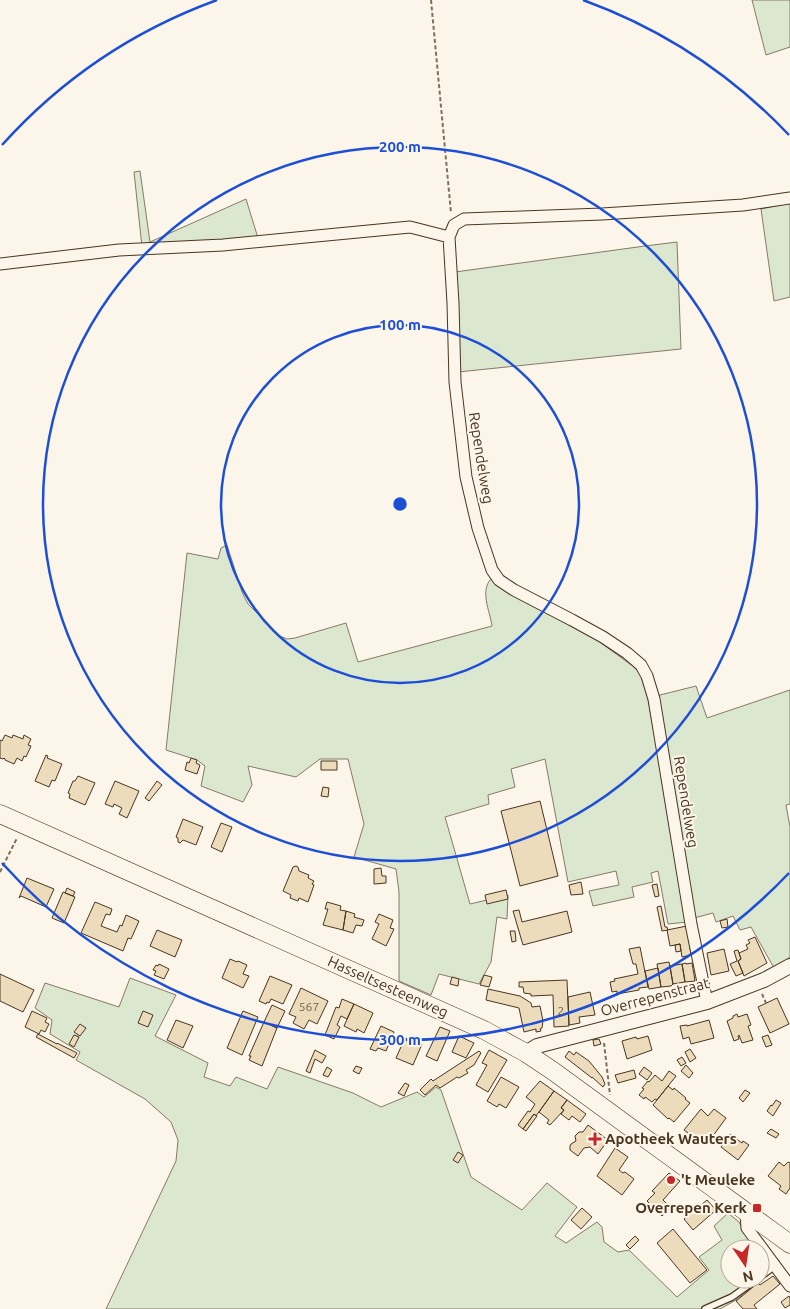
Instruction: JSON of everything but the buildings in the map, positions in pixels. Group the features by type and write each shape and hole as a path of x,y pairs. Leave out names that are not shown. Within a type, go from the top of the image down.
{"main road":[{"name":"Hasseltsesteenweg","path":"0,814 484,1030 526,1053 790,1244"}],"street":[{"path":"454,225 464,219 602,214 743,205 790,198"},
{"name":"Rependelweg","path":"454,225 449,237 455,382 466,477 492,570 499,580 514,590 603,637 641,665 647,676 654,699 691,924 707,1002"},
{"path":"0,264 119,250 223,244 410,227 449,237"},
{"name":"Overrepenstraat","path":"526,1053 537,1046 707,1002 764,980 790,966"},
{"path":"746,1212 747,1228 790,1286"}],"lane":[{"path":"770,1270 775,1266"},
{"path":"704,1309 732,1297 743,1289"}],"path":[{"path":"431,0 454,225"},
{"path":"0,872 24,825"},
{"path":"762,994 766,1003"},
{"path":"603,1028 612,1114"}],"green space":[{"path":"752,0 790,0 790,47 766,55"},
{"path":"140,171 150,242 246,199 258,238 142,247 134,172"},
{"path":"790,203 790,297 774,301 761,209"},
{"path":"677,242 681,349 458,372 455,272"},
{"path":"227,545 242,592 248,604 280,636 287,639 295,638 346,623 358,662 492,626 486,601 486,588 492,578 505,591 597,640 634,667 641,675 646,688 687,922 668,924 658,871 651,873 653,882 632,887 634,897 593,906 589,891 619,885 616,871 568,882 545,759 511,769 515,787 488,795 489,804 445,817 470,904 508,895 507,919 497,917 491,962 479,984 439,974 431,995 399,981 399,892 396,869 354,857 364,824 348,759 320,759 296,777 248,766 252,785 243,802 201,786 205,766 197,760 166,750 187,553 218,559 221,548"},
{"path":"696,686 707,718 790,690 790,804 786,805 790,827 790,957 774,968 751,927 740,930 733,916 716,922 713,913 694,918 656,696"},
{"path":"130,978 176,995 155,1036 208,1063 204,1077 230,1086 236,1077 267,1089 278,1067 353,1093 381,1107 417,1092 424,1097 436,1087 441,1090 471,1177 522,1210 547,1183 577,1207 555,1236 566,1243 597,1222 602,1227 604,1242 618,1252 629,1250 677,1297 709,1270 699,1257 720,1241 720,1289 750,1289 720,1309 106,1309 176,1161 178,1140 171,1122 145,1099 76,1060 80,1052 50,1034 52,1020 35,1008 45,983 119,1007"},
{"path":"728,1213 739,1222 748,1239 721,1239 714,1226"}],"place":[{"name":"Apotheek Wauters","path":"595,1139"},
{"name":"'t Meuleke","path":"671,1180"},
{"name":"Overrepen Kerk","path":"757,1208"}]}
